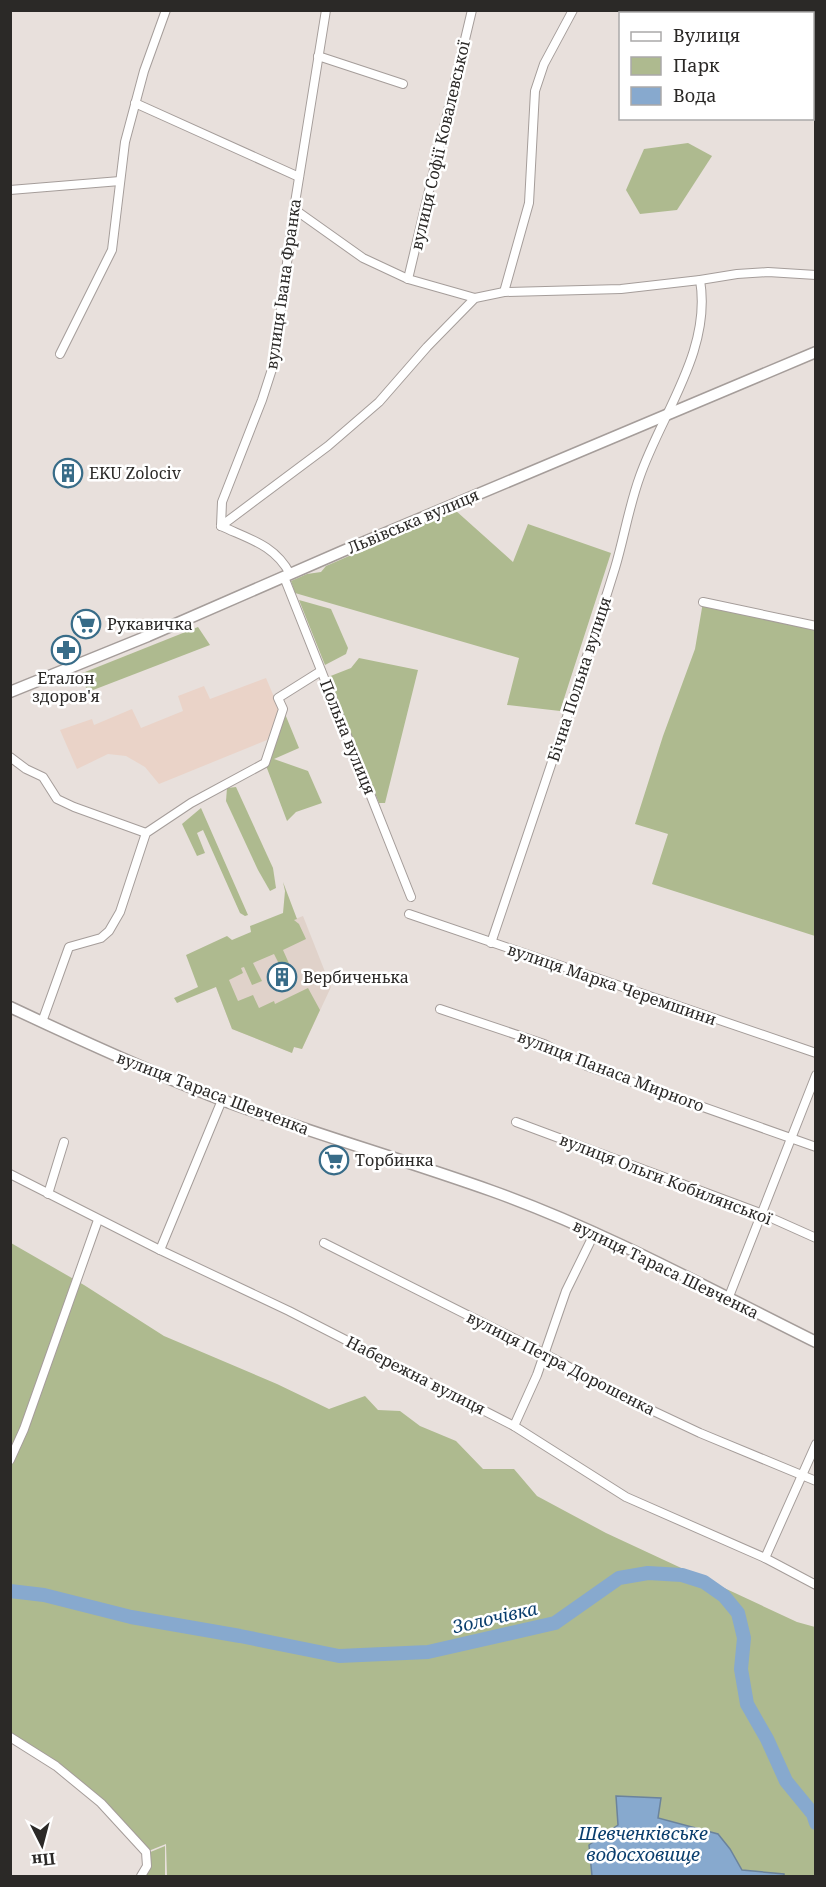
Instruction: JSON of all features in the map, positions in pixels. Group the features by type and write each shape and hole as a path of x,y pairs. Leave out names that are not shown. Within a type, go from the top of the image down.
{"main road":[{"name":"Львівська вулиця","path":"10,692 816,352"},
{"name":"вулиця Тараса Шевченка","path":"10,1007 138,1067 222,1100 339,1142 492,1191 595,1232 816,1342"}],"street":[{"path":"60,354 112,250 125,142 135,103 166,10"},
{"name":"вулиця Івана Франка","path":"221,526 222,502 274,363 294,208 326,10"},
{"name":"вулиця Софії Ковалевської","path":"408,279 472,10"},
{"path":"504,292 529,203 535,91 544,64 573,10"},
{"path":"318,56 403,84"},
{"name":"вулиця Івана Франка","path":"135,103 299,177"},
{"path":"10,190 120,181"},
{"path":"294,208 363,258 408,279 475,298 504,292 621,289 758,272 816,275"},
{"name":"Бічна Польна вулиця","path":"491,943 616,566 639,477 664,416 680,385 701,326 703,298 700,280"},
{"path":"221,526 328,446 379,402 427,347 475,298"},
{"name":"Польна вулиця","path":"221,526 270,549 284,562 321,671 411,897"},
{"path":"703,602 816,626"},
{"path":"42,1022 69,947 101,938 116,921 146,833 191,803 265,763 283,709 278,698 321,671"},
{"path":"10,756 26,770 43,777 57,799 146,833"},
{"name":"вулиця Марка Черемшини","path":"409,914 816,1053"},
{"name":"вулиця Панаса Мирного","path":"440,1009 544,1044 587,1065 816,1147"},
{"path":"728,1299 816,1075"},
{"path":"160,1250 222,1100"},
{"name":"вулиця Ольги Кобилянської","path":"516,1122 760,1213 816,1238"},
{"path":"48,1194 63,1142"},
{"name":"Набережна вулиця","path":"10,1174 160,1250 289,1311 514,1426 626,1497 765,1558 816,1585"},
{"path":"10,1460 24,1429 99,1220"},
{"path":"514,1426 537,1375 566,1291 595,1232"},
{"name":"вулиця Петра Дорошенка","path":"324,1243 641,1405 700,1433 816,1481"},
{"path":"765,1558 816,1444"},
{"path":"10,1737 56,1766 101,1803 146,1852 147,1866 141,1876"}],"shaded area":[{"path":"266,678 280,711 267,740 159,784 145,767 126,756 108,754 77,769 60,730 92,719 94,725 132,709 141,728 183,711 178,696 204,686 210,699"},
{"path":"303,916 331,987 302,1049 294,1047 292,1053 232,1029 216,987 290,921"}],"green space":[{"path":"688,143 712,156 677,210 640,214 626,190 644,149"},
{"path":"455,510 513,562 528,524 611,553 560,711 507,705 519,658 295,593 291,581 307,574 321,572 326,566"},
{"path":"299,600 331,609 348,648 346,654 325,665"},
{"path":"703,602 815,624 815,936 652,884 668,834 635,824 663,736 695,649"},
{"path":"198,627 210,645 88,692 80,674"},
{"path":"359,658 418,670 385,803 379,803 328,677 351,668"},
{"path":"283,709 299,748 274,759 308,771 322,803 296,812 287,821 265,763"},
{"path":"236,787 273,868 276,888 270,891 226,801 227,788"},
{"path":"201,808 248,915 240,913 203,830 197,833 205,853 197,856 182,824"},
{"path":"283,882 297,919 294,920 299,924 306,939 283,950 291,968 283,972 274,954 253,963 262,981 252,985 244,967 241,968 243,973 229,980 238,1001 253,995 259,1008 274,1001 275,1004 308,988 320,1010 302,1049 294,1047 292,1053 232,1029 216,987 177,1003 174,998 198,987 186,955 227,936 232,940 251,932 250,926 283,913 285,891"},
{"path":"11,1243 84,1285 164,1336 277,1384 329,1409 365,1396 378,1410 400,1411 420,1426 456,1441 483,1469 514,1469 537,1496 606,1533 797,1622 815,1627 815,1876 784,1876 784,1874 742,1870 718,1834 658,1818 617,1796 618,1825 589,1845 592,1876 167,1876 166,1844 146,1852 101,1803 11,1737"},
{"path":"165,1846 165,1876 143,1876 148,1853"}],"water":[{"name":"Шевченківське водосховище","path":"616,1796 661,1798 658,1818 718,1834 742,1870 784,1874 784,1876 592,1876 589,1845 618,1825"}],"waterway":[{"name":"Золочівка","path":"10,1591 44,1595 131,1617 339,1656 428,1652 555,1623 619,1578 648,1573 682,1575 704,1582 724,1596 738,1613 744,1638 741,1669 747,1704 767,1739 786,1781 813,1814 816,1823"}],"place":[{"name":"EKU Zolociv","path":"68,473"},
{"name":"Рукавичка","path":"86,624"},
{"name":"Еталон здоров'я","path":"66,650"},
{"name":"Вербиченька","path":"282,977"},
{"name":"Торбинка","path":"334,1160"}]}
